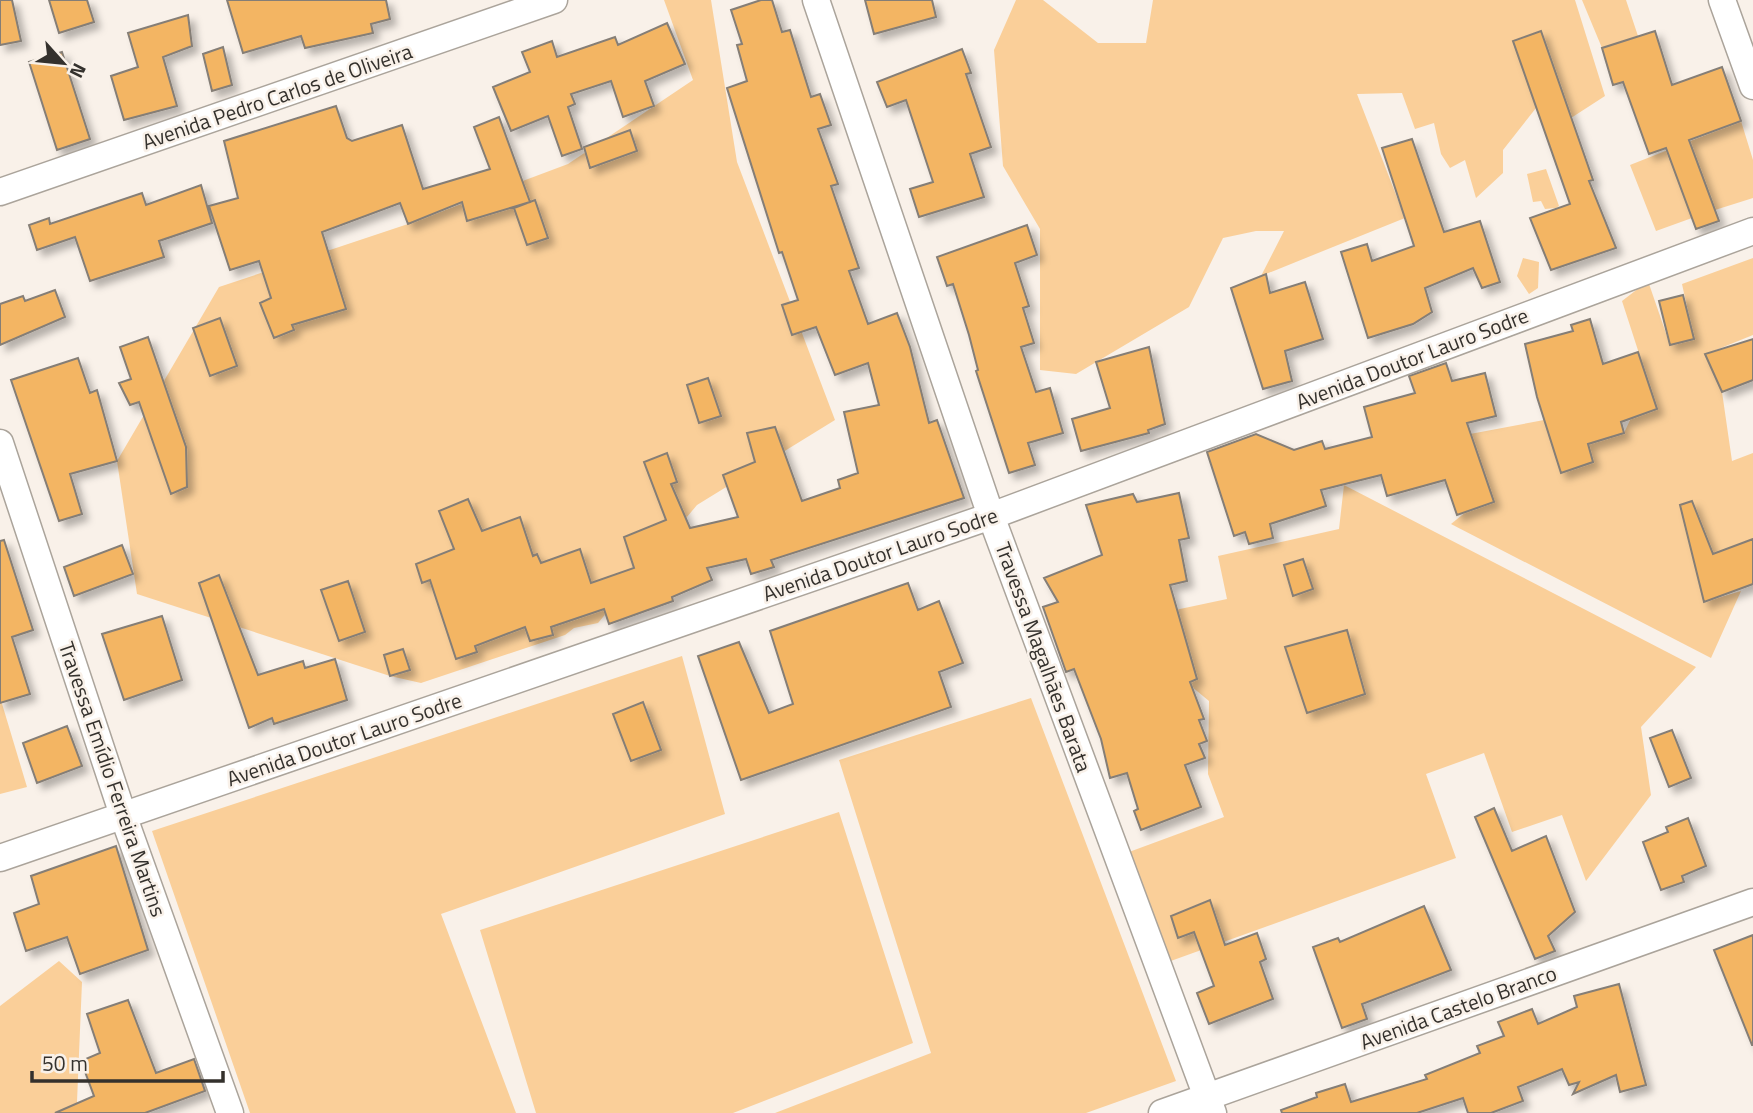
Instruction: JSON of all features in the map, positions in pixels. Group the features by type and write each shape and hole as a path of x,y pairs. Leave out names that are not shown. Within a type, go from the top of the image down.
{"street":[{"name":"Avenida Pedro Carlos de Oliveira","path":"0,192 554,0"},
{"name":"Travessa Magalhães Barata","path":"816,0 991,516 1210,1105"},
{"path":"1722,0 1753,86"},
{"name":"Avenida Doutor Lauro Sodre","path":"0,858 991,516 1753,231"},
{"name":"Travessa Emídio Ferreira Martins","path":"0,443 123,815 230,1113"},
{"name":"Avenida Castelo Branco","path":"1162,1113 1210,1105 1753,902"}],"shaded area":[{"path":"664,0 711,0 737,162 835,420 697,505 598,623 574,628 565,635 421,683 390,676 137,594 117,461 219,287 408,224 568,164 693,80"},
{"path":"1016,0 1043,0 1098,43 1146,43 1153,0 1575,0 1605,96 1571,118 1541,31 1513,41 1536,108 1503,150 1503,173 1476,198 1465,160 1450,168 1441,154 1434,123 1415,129 1402,93 1357,94 1405,218 1261,276 1284,231 1256,231 1223,238 1189,307 1076,374 1040,370 1040,229 1003,166 994,50"},
{"path":"1582,0 1626,0 1638,36 1602,48"},
{"path":"1741,121 1753,160 1753,198 1715,210 1697,163 1675,172 1692,218 1656,231 1630,165"},
{"path":"1546,169 1559,206 1556,208 1545,209 1541,201 1533,202 1527,174"},
{"path":"1523,258 1539,262 1538,288 1529,294 1517,276"},
{"path":"1753,258 1753,335 1706,354 1722,392 1732,461 1753,453 1753,539 1713,554 1704,532 1689,541 1704,602 1741,591 1711,658 1451,524 1467,511 1470,434 1544,420 1561,473 1593,462 1587,444 1624,433 1631,418 1657,409 1622,301 1648,281 1670,345 1694,339 1682,284"},
{"path":"1344,485 1696,667 1641,727 1651,795 1586,881 1562,815 1512,832 1484,753 1426,774 1456,858 1168,962 1129,852 1224,817 1208,774 1209,701 1156,657 1147,616 1227,599 1218,556 1339,529"},
{"path":"682,656 725,814 441,914 516,1113 250,1113 152,831"},
{"path":"0,697 27,787 0,794"},
{"path":"1031,698 1176,1081 1086,1113 775,1113 931,1053 839,760"},
{"path":"839,812 913,1043 733,1113 536,1113 480,930"},
{"path":"59,961 82,982 77,1102 81,1113 0,1113 0,1006"}],"building":[{"path":"0,0 12,0 21,41 0,45"},
{"path":"49,0 87,0 94,22 59,33"},
{"path":"227,0 386,0 390,19 371,24 373,33 305,48 301,36 243,53"},
{"path":"761,0 772,0 782,32 790,30 811,97 820,94 831,125 818,129 838,184 831,186 859,268 849,271 868,324 897,313 910,347 929,423 937,420 964,498 771,560 774,567 751,574 746,559 707,568 712,580 672,597 673,601 609,624 604,609 551,627 553,635 530,641 525,627 475,646 477,652 456,659 430,580 422,583 416,564 454,549 439,511 468,499 482,531 520,517 533,556 537,554 541,563 580,549 591,583 634,568 624,537 666,520 644,462 667,453 677,482 671,484 690,528 738,517 723,475 755,462 747,433 775,427 802,501 840,488 838,480 858,473 844,412 879,405 868,363 835,375 816,327 792,335 782,305 798,300 782,252 779,253 727,88 747,81 737,45 742,44 731,10"},
{"path":"865,0 932,0 936,17 874,34"},
{"path":"188,15 192,46 163,57 177,106 124,120 111,76 138,67 128,33"},
{"path":"667,23 685,64 645,81 654,106 623,117 611,81 571,94 575,104 568,107 582,149 562,156 548,116 511,131 493,87 530,72 522,52 552,41 557,57 615,37 618,45"},
{"path":"1541,31 1593,180 1589,181 1616,248 1551,270 1530,218 1570,204 1513,41"},
{"path":"1655,31 1672,85 1722,67 1741,121 1689,140 1719,221 1696,229 1666,148 1649,154 1623,82 1613,85 1602,48"},
{"path":"223,47 232,85 212,91 203,54"},
{"path":"962,49 971,73 966,74 991,147 970,154 984,197 919,217 910,189 933,182 906,100 887,107 877,82"},
{"path":"62,52 90,139 57,150 29,62"},
{"path":"336,106 347,138 352,141 402,125 423,189 490,169 474,127 499,117 530,202 467,221 462,202 408,224 400,203 322,232 346,309 292,325 294,330 274,338 260,303 271,298 259,261 230,270 209,206 238,198 224,141"},
{"path":"630,130 637,151 590,168 584,147"},
{"path":"1412,139 1444,232 1480,221 1500,282 1482,288 1473,268 1425,288 1432,312 1413,324 1368,338 1341,252 1367,244 1372,261 1414,246 1382,148"},
{"path":"201,185 212,223 159,241 164,257 90,281 75,237 37,250 29,225 49,218 50,224 142,193 146,205"},
{"path":"535,200 548,238 527,245 514,208"},
{"path":"1027,225 1037,255 1015,263 1029,306 1023,308 1034,343 1021,347 1036,392 1050,388 1063,433 1028,443 1035,465 1009,473 976,371 978,370 969,335 953,284 947,286 937,257"},
{"path":"1266,274 1270,293 1305,282 1323,339 1285,351 1292,381 1263,389 1231,288"},
{"path":"55,290 65,317 0,345 0,304 23,296 25,301"},
{"path":"1683,295 1694,339 1670,345 1659,301"},
{"path":"220,318 237,366 210,376 193,328"},
{"path":"1590,319 1603,364 1638,352 1657,409 1621,422 1624,433 1588,444 1593,462 1561,473 1537,397 1525,344 1573,331 1571,325"},
{"path":"148,337 186,447 187,487 171,494 139,402 130,405 119,383 131,379 120,347"},
{"path":"1753,339 1753,380 1722,392 1705,354"},
{"path":"1149,347 1165,424 1148,430 1149,433 1081,451 1072,419 1110,408 1096,362"},
{"path":"78,358 90,393 97,390 117,461 70,474 82,514 59,521 11,380"},
{"path":"1446,363 1452,381 1485,373 1496,416 1467,423 1494,502 1457,515 1445,480 1387,496 1381,475 1321,490 1326,506 1270,524 1273,538 1249,544 1245,532 1234,536 1207,452 1256,434 1294,450 1322,441 1325,449 1372,437 1364,407 1415,393 1409,376"},
{"path":"708,378 721,416 699,423 687,385"},
{"path":"1179,493 1189,538 1179,540 1187,581 1170,585 1197,679 1190,682 1204,719 1199,720 1207,741 1199,744 1205,758 1185,765 1201,807 1141,830 1134,811 1138,809 1127,773 1110,778 1101,739 1074,669 1066,672 1043,607 1058,602 1044,578 1102,555 1086,505 1133,494 1137,502"},
{"path":"1692,501 1713,554 1753,539 1753,584 1704,602 1680,505"},
{"path":"4,540 33,630 12,637 30,694 0,703 0,541"},
{"path":"122,545 133,574 74,596 64,567"},
{"path":"1303,559 1313,589 1293,596 1284,565"},
{"path":"219,575 258,675 303,661 305,668 335,659 347,700 274,724 272,718 249,728 199,583"},
{"path":"348,581 365,632 339,641 321,590"},
{"path":"908,583 918,610 939,601 963,663 939,672 951,707 741,780 698,656 739,642 769,713 793,704 770,631"},
{"path":"162,616 182,680 124,700 102,634"},
{"path":"1347,630 1365,694 1307,713 1285,647"},
{"path":"403,649 410,670 390,676 384,655"},
{"path":"643,702 661,750 631,761 613,714"},
{"path":"67,726 82,766 37,783 23,743"},
{"path":"1672,730 1691,778 1669,787 1650,738"},
{"path":"1494,808 1512,851 1546,836 1575,912 1548,936 1555,951 1535,959 1475,817"},
{"path":"1688,818 1706,866 1682,876 1684,882 1661,890 1643,842 1668,832 1666,827"},
{"path":"116,846 148,950 80,974 67,937 26,951 14,913 39,904 31,876"},
{"path":"1210,900 1225,945 1257,933 1266,959 1260,962 1273,999 1209,1024 1197,993 1214,986 1194,932 1178,938 1171,916"},
{"path":"1424,906 1451,970 1362,1004 1367,1019 1342,1028 1313,947 1338,938 1340,942"},
{"path":"1753,935 1753,1045 1752,1045 1714,950"},
{"path":"1619,984 1646,1085 1620,1092 1616,1075 1573,1094 1579,1082 1569,1085 1562,1069 1518,1087 1523,1101 1491,1113 1468,1113 1463,1098 1417,1113 1282,1113 1281,1110 1317,1097 1316,1093 1345,1084 1351,1102 1427,1079 1425,1075 1480,1053 1477,1046 1504,1036 1498,1022 1532,1009 1538,1024 1577,1007 1574,996"},
{"path":"128,1000 156,1073 194,1059 205,1091 145,1113 55,1113 94,1096 81,1061 100,1053 87,1014"}]}
